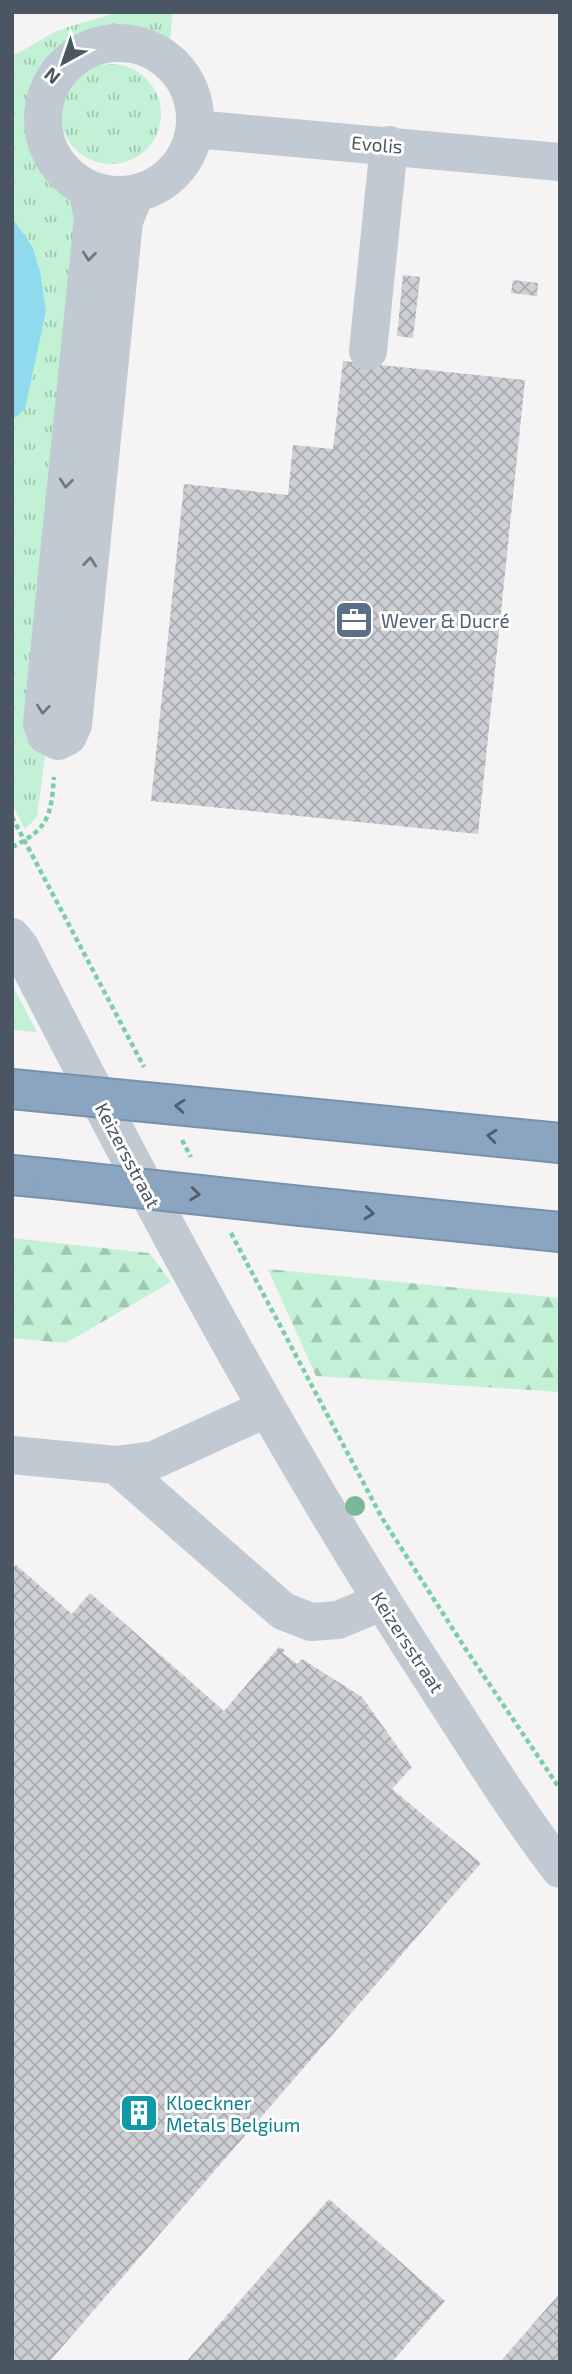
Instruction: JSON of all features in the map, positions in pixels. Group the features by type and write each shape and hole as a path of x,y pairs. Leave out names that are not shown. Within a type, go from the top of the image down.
{"highway":[{"path":"12,1089 560,1143"},
{"path":"12,1175 560,1232"}],"street":[{"path":"123,42 146,47 178,69 194,105 195,129 187,154 166,180 135,194 110,195 87,189 60,169 46,142 42,117 47,93 67,62 100,44 123,42"},
{"name":"Evolis","path":"195,129 560,162"},
{"path":"368,351 389,145"},
{"path":"87,189 93,218 42,723 46,735 58,741 68,736 73,725 124,221 135,194"},
{"name":"Keizersstraat","path":"12,937 20,947 199,1290 265,1409 381,1602 529,1829 560,1869"},
{"path":"12,1455 116,1465 154,1460 265,1409"},
{"path":"116,1465 283,1611 311,1622 338,1620 381,1602"}],"path":[{"path":"12,847 25,841 42,826 51,811 58,741"},
{"path":"12,817 148,1075"},
{"path":"179,1134 191,1158"},
{"path":"228,1228 382,1518 560,1789"}],"green space":[{"path":"119,12 173,12 169,49 146,35 131,30 87,35 54,57 40,80 32,107 32,132 39,155 51,176 80,214 46,749 37,817 25,829 12,804 12,55 59,30"},
{"path":"111,64 130,68 146,79 157,95 161,114 157,133 146,149 130,160 111,164 92,160 76,149 65,133 61,114 65,95 76,79 92,68"},
{"path":"12,985 37,1032 12,1030"},
{"path":"12,1238 149,1253 171,1282 66,1343 12,1338"},
{"path":"268,1269 560,1298 560,1392 316,1376"}],"water":[{"path":"12,218 32,246 40,271 46,311 25,409 13,419"}],"building":[{"path":"403,275 420,277 413,338 397,336"},
{"path":"513,280 538,283 537,296 511,293"},
{"path":"343,361 525,380 478,834 151,801 184,484 288,495 293,445 333,449"},
{"name":"Kloeckner Metals Belgium","path":"16,1565 72,1614 90,1593 224,1711 279,1647 297,1664 302,1659 362,1697 412,1767 392,1789 481,1863 49,2362 12,2362 12,1569"},
{"path":"329,2199 445,2301 392,2362 186,2362"},
{"path":"560,2293 560,2362 500,2362"}],"place":[{"name":"Wever & Ducré","path":"354,620"},
{"name":"Kloeckner Metals Belgium","path":"139,2113"}]}
